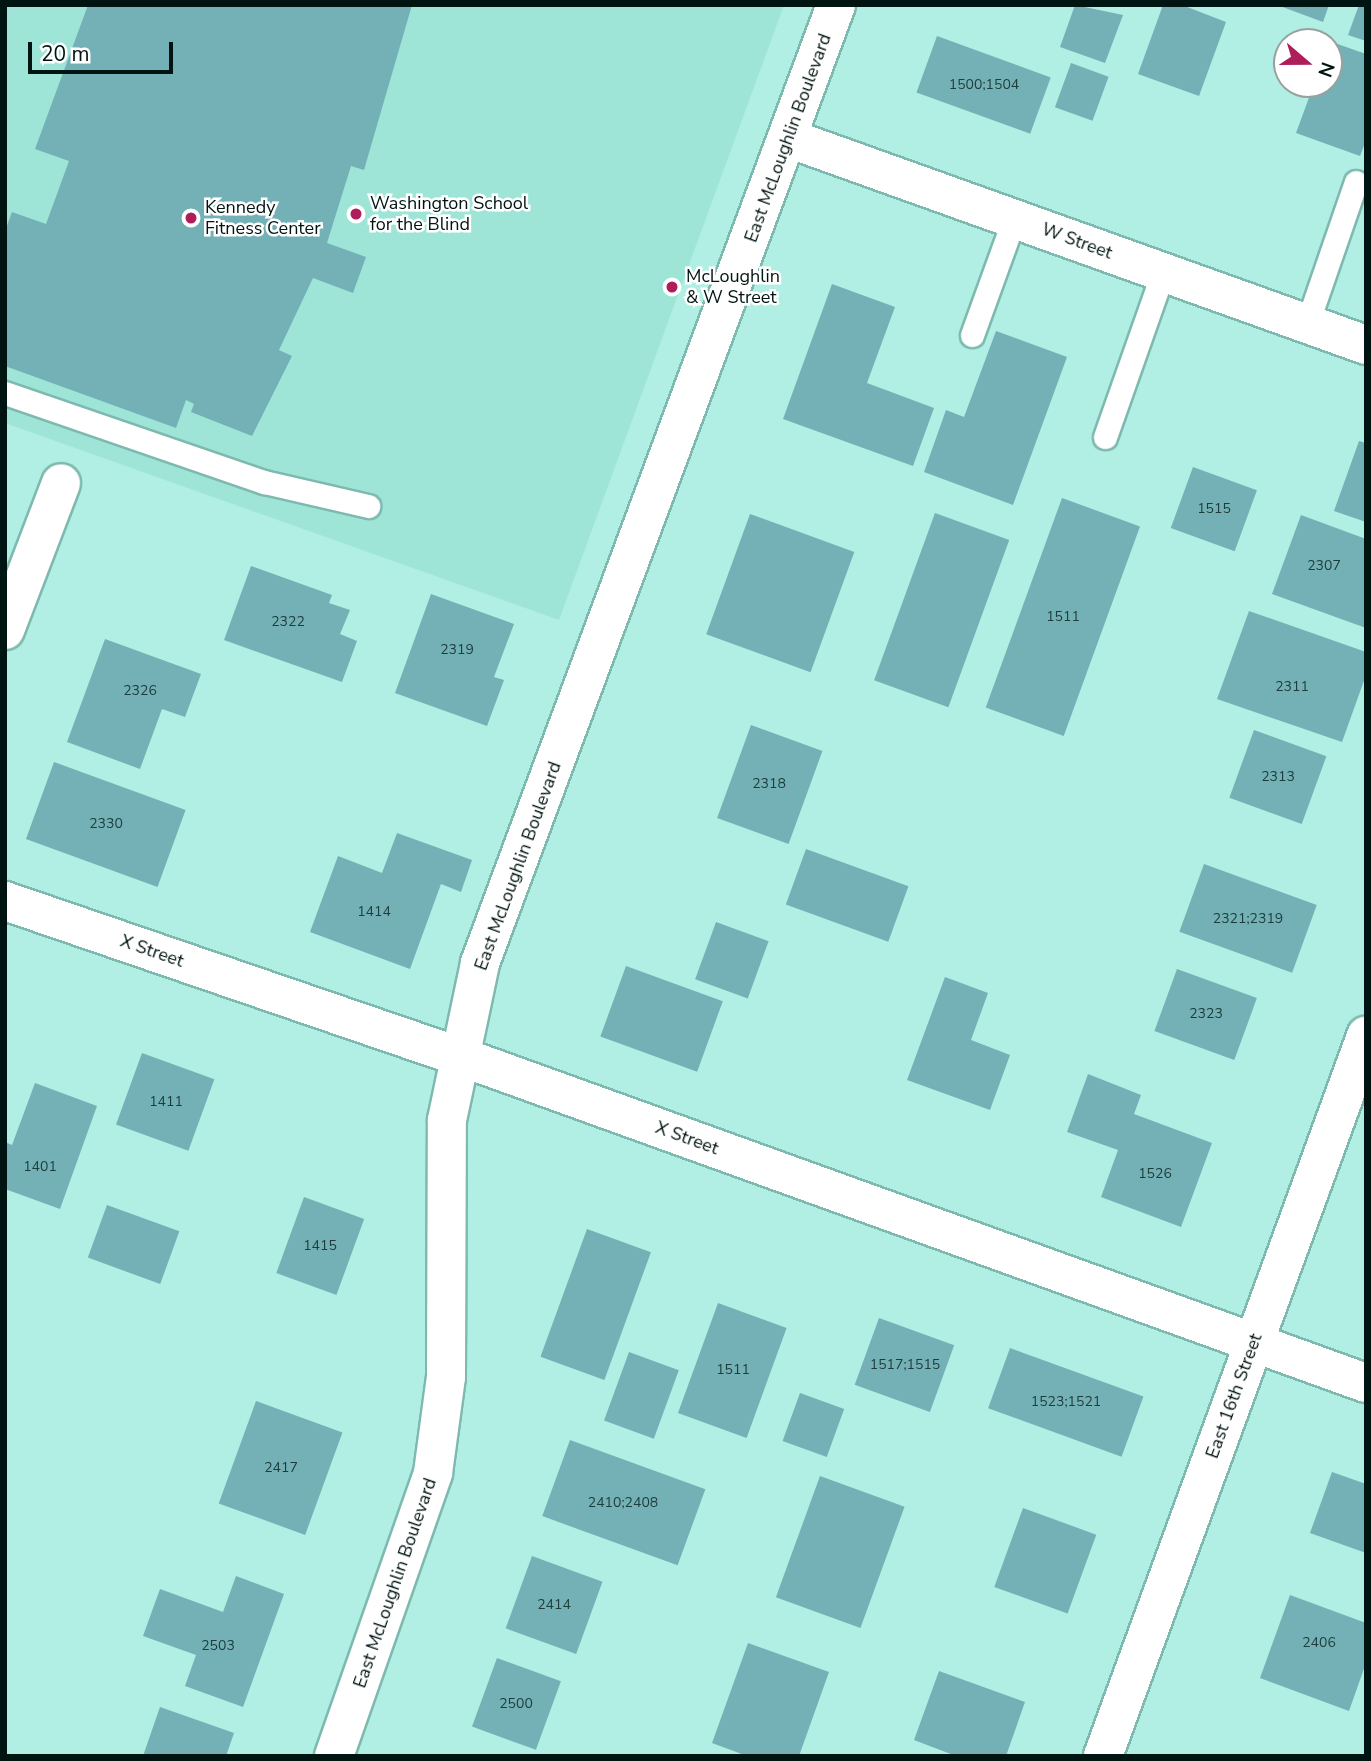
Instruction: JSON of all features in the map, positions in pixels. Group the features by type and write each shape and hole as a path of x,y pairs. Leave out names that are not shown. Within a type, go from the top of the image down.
{"street":[{"name":"East McLoughlin Boulevard","path":"334,1756 433,1473 446,1377 447,1120 480,963 836,5"},
{"name":"W Street","path":"788,138 1366,345"},
{"path":"5,630 61,483"},
{"name":"X Street","path":"5,901 459,1056 1366,1383"},
{"name":"East 16th Street","path":"1103,1756 1366,1036"}],"lane":[{"path":"1307,324 1356,182"},
{"path":"972,335 1014,219"},
{"path":"1105,437 1163,272"},
{"path":"5,393 264,482 368,506"}],"shaded area":[{"name":"Washington School for the Blind","path":"5,5 784,5 559,620 5,423"}],"building":[{"name":"Kennedy Fitness Center","path":"88,5 412,5 364,170 351,166 327,243 366,257 353,293 313,278 279,350 292,356 252,436 191,412 194,404 186,400 176,428 5,366 5,231 12,212 46,224 69,161 35,149"},
{"path":"1075,5 1123,15 1105,63 1060,47"},
{"path":"1163,5 1182,5 1226,22 1199,96 1138,74"},
{"path":"1277,5 1329,5 1323,22"},
{"path":"1359,5 1366,5 1366,41 1348,35"},
{"path":"937,36 1051,77 1030,134 916,92"},
{"path":"1343,46 1366,54 1366,140 1360,156 1296,133 1309,98 1343,98"},
{"path":"1071,63 1109,77 1093,121 1055,107"},
{"path":"832,284 895,307 867,383 934,408 913,466 783,419"},
{"path":"996,331 1067,357 1013,505 924,472 946,410 964,417"},
{"path":"1359,441 1366,443 1366,522 1334,511"},
{"path":"1193,467 1257,490 1235,551 1171,528"},
{"path":"1062,498 1140,526 1064,736 986,708"},
{"path":"935,513 1009,540 948,707 874,680"},
{"path":"750,514 854,552 811,672 706,634"},
{"path":"1301,515 1366,539 1366,628 1272,594"},
{"path":"251,566 332,595 329,603 350,610 340,634 357,641 342,682 224,640"},
{"path":"431,594 514,624 494,677 504,680 487,726 395,693"},
{"path":"1249,611 1366,652 1366,675 1342,742 1217,699"},
{"path":"105,639 201,674 185,717 162,709 140,769 67,742"},
{"path":"751,725 822,751 789,844 717,818"},
{"path":"1254,730 1326,756 1302,824 1229,798"},
{"path":"54,762 186,810 158,887 26,839"},
{"path":"397,833 472,860 461,892 441,884 410,969 310,932 338,856 382,873"},
{"path":"806,849 908,886 888,942 786,904"},
{"path":"1204,864 1317,905 1292,973 1179,932"},
{"path":"716,922 769,941 748,998 695,979"},
{"path":"626,966 723,1001 697,1072 600,1036"},
{"path":"1177,969 1257,998 1234,1060 1154,1031"},
{"path":"945,977 988,993 971,1040 1010,1055 990,1110 907,1080"},
{"path":"142,1053 214,1079 188,1151 116,1124"},
{"path":"1088,1074 1141,1095 1134,1114 1212,1143 1181,1227 1101,1197 1118,1150 1067,1132"},
{"path":"35,1083 97,1106 60,1209 5,1189 5,1142 12,1145"},
{"path":"304,1197 364,1219 336,1295 276,1273"},
{"path":"107,1205 179,1231 160,1284 88,1258"},
{"path":"587,1229 651,1252 604,1380 540,1357"},
{"path":"718,1303 787,1328 747,1438 678,1413"},
{"path":"879,1318 954,1345 930,1412 855,1385"},
{"path":"1010,1348 1143,1397 1122,1457 988,1408"},
{"path":"629,1352 679,1370 654,1439 604,1421"},
{"path":"800,1393 844,1409 827,1457 783,1441"},
{"path":"256,1401 342,1432 305,1535 219,1503"},
{"path":"570,1440 705,1489 678,1565 542,1516"},
{"path":"1332,1472 1366,1484 1366,1553 1310,1533"},
{"path":"820,1476 905,1507 860,1628 776,1597"},
{"path":"1023,1508 1096,1535 1068,1614 994,1587"},
{"path":"532,1556 602,1582 576,1654 506,1628"},
{"path":"236,1576 284,1594 243,1707 185,1686 196,1655 143,1636 160,1589 223,1612"},
{"path":"1290,1595 1366,1623 1366,1663 1349,1711 1260,1678"},
{"path":"748,1643 829,1672 799,1756 747,1756 712,1743"},
{"path":"497,1658 561,1681 536,1750 472,1727"},
{"path":"939,1671 1025,1702 1006,1756 956,1756 914,1740"},
{"path":"160,1707 234,1733 226,1756 143,1756"}],"place":[{"name":"Washington School for the Blind","path":"356,214"},
{"name":"Kennedy Fitness Center","path":"191,218"},
{"name":"McLoughlin & W Street","path":"672,287"}]}
